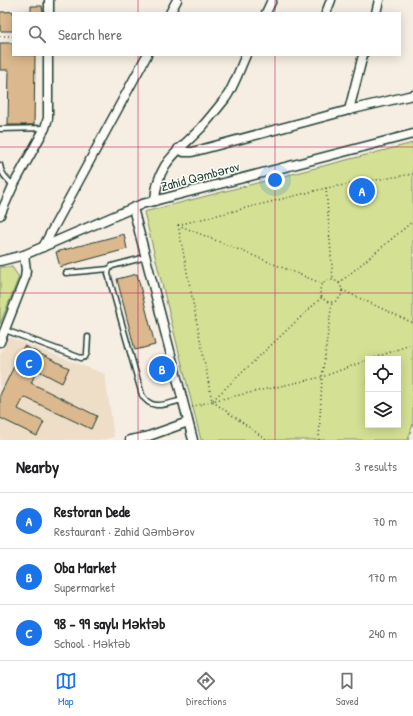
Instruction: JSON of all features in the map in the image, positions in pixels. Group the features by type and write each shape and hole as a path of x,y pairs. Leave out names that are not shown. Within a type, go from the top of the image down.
{"street":[{"path":"49,0 49,12"},
{"path":"171,12 177,0"},
{"path":"268,12 272,0"},
{"path":"326,12 331,0"},
{"path":"376,12 380,0"},
{"path":"0,215 13,186 45,128 48,118 48,56"},
{"path":"43,247 146,56"},
{"path":"155,201 157,184 167,162 200,128 226,98 246,56"},
{"path":"349,110 363,56"},
{"path":"178,149 184,152 192,152 349,110 413,95"},
{"name":"Zahid Qəmbərov","path":"0,261 24,255 133,208 155,201 413,134"},
{"path":"133,208 193,440"},
{"path":"0,342 25,278 26,270 24,255"},
{"path":"130,440 146,438 188,422"}],"lane":[{"path":"0,129 45,128"},
{"path":"0,166 0,170 5,178 13,186"},
{"path":"66,274 109,269 112,266 146,257"},
{"path":"109,269 108,274 142,395 146,402 151,405 183,400"},
{"path":"5,330 81,358 85,357 87,353 88,337"}],"path":[{"path":"0,36 12,36"},
{"path":"178,226 326,188 413,174"},
{"path":"326,188 333,280"},
{"path":"339,283 413,221"},
{"path":"178,226 323,284"},
{"path":"178,226 212,401 267,440"},
{"path":"333,280 339,283 342,290 341,296 338,299 332,302 325,300 322,297 321,290 323,284 333,280"},
{"path":"342,290 413,323"},
{"path":"212,401 322,297"},
{"path":"319,440 322,377 332,302"},
{"path":"379,356 413,344"},
{"path":"185,409 212,401 322,377 365,361"}],"shaded area":[{"path":"8,337 105,374 114,437 102,440 0,440 0,355"}],"green space":[{"path":"413,143 413,424 408,440 201,440 144,212"},
{"path":"0,267 12,267 19,277 0,324"}],"building":[{"path":"31,6 42,6 43,12 12,12 12,31 0,31 0,12 31,11"},
{"path":"0,43 12,43 12,56 35,56 34,125 8,125 9,70 0,70"},
{"path":"124,234 127,249 60,267 56,252"},
{"path":"137,274 155,345 135,350 117,279"},
{"path":"24,346 69,368 62,383 37,370 31,383 97,416 91,429 24,397 18,409 44,422 37,436 0,418 0,395"}],"place":[{"name":"Restoran Dede","path":"362,191"},
{"name":"98 - 99 saylı Məktəb","path":"29,363"},
{"name":"Oba Market","path":"162,369"}]}
